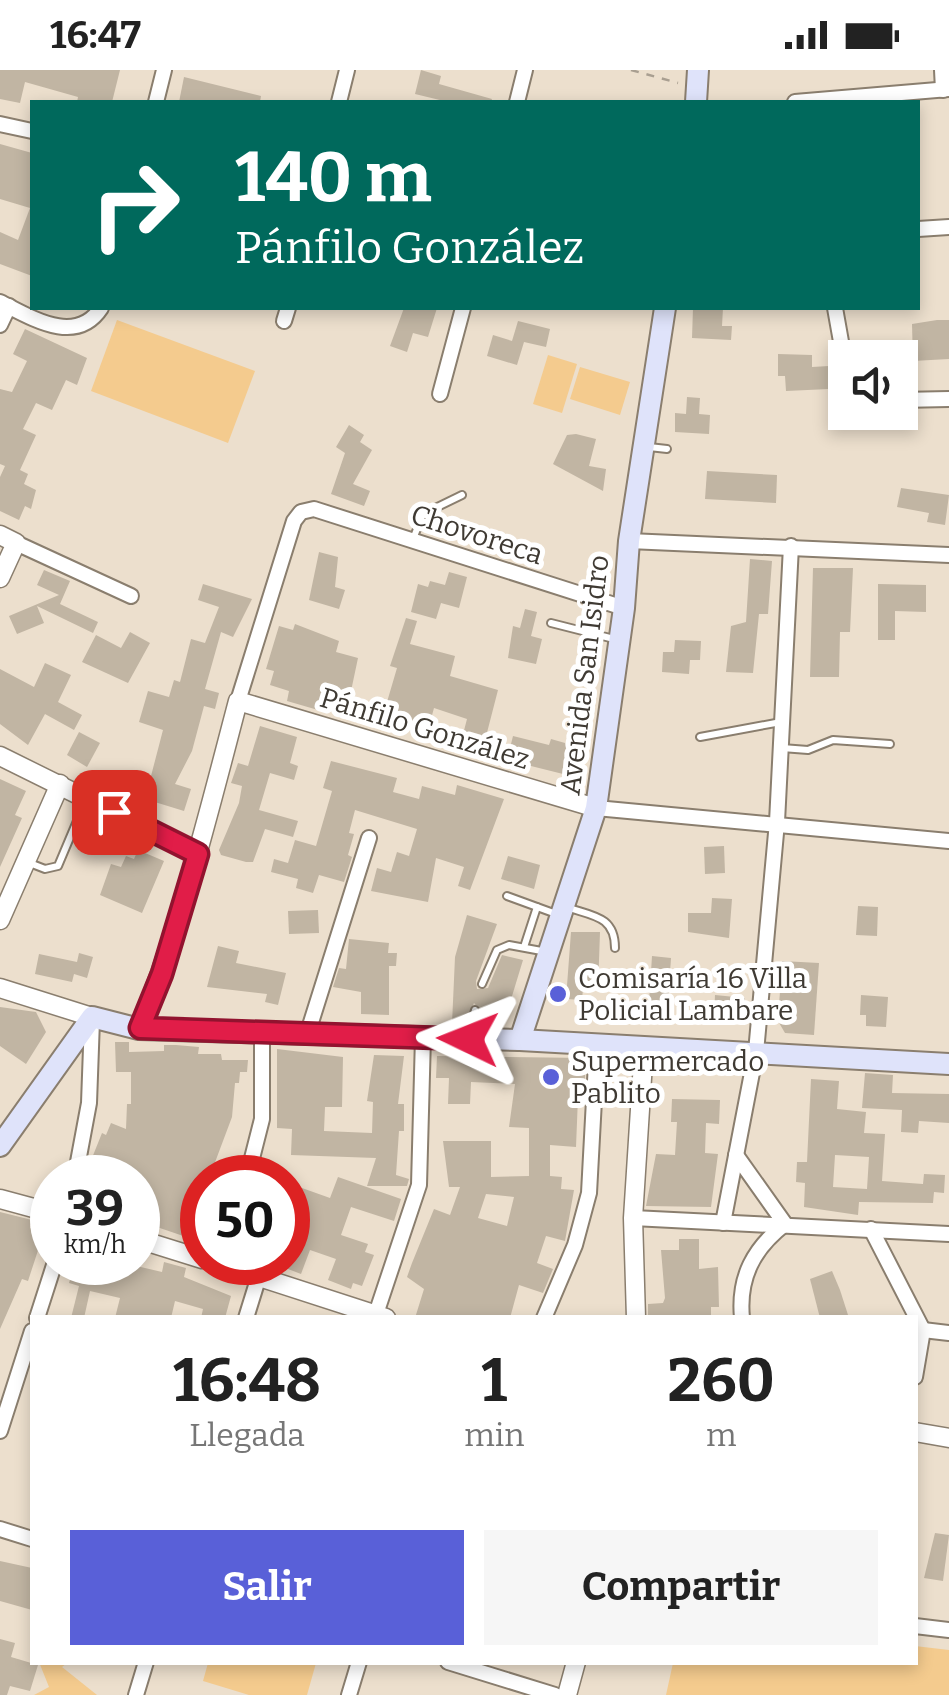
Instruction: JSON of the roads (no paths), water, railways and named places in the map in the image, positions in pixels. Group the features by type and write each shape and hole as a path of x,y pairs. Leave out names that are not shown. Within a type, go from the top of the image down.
{"main road":[{"name":"Avenida San Isidro","path":"520,1040 596,808 624,608 629,541 665,310"},
{"path":"0,1146 92,1018 140,1028 520,1040 949,1064"}],"street":[{"path":"156,100 164,70"},
{"path":"340,100 347,70"},
{"path":"517,100 523,70"},
{"path":"818,100 946,89 942,70"},
{"path":"0,124 30,132"},
{"path":"920,229 949,227"},
{"path":"0,325 4,304 68,329 84,326 99,310"},
{"path":"440,394 463,310"},
{"path":"835,310 841,340"},
{"path":"918,400 949,400"},
{"name":"Chovoreca","path":"238,701 294,521 302,512 314,509 624,608"},
{"path":"0,578 8,539 131,596"},
{"path":"629,541 949,555"},
{"path":"724,1223 756,1052 777,822 791,546"},
{"path":"140,1028 162,974 198,854 238,701"},
{"name":"Pánfilo González","path":"238,701 596,808"},
{"path":"0,756 198,854"},
{"path":"0,920 60,784"},
{"path":"596,808 777,822 949,842"},
{"path":"308,1032 369,838"},
{"path":"0,988 92,1018 90,1104 80,1155"},
{"path":"253,1155 262,1119 262,1031"},
{"path":"381,1315 419,1185 423,1038"},
{"path":"545,1315 575,1245 588,1193 596,1044"},
{"path":"636,1315 632,1218 644,1047"},
{"path":"736,1155 785,1224"},
{"path":"0,1199 30,1208"},
{"path":"632,1218 949,1234"},
{"path":"742,1315 742,1283 754,1256 785,1224"},
{"path":"871,1229 915,1315"},
{"path":"38,1315 47,1285"},
{"path":"247,1315 255,1285"},
{"path":"286,1285 378,1315"},
{"path":"918,1320 923,1330 918,1359"},
{"path":"923,1330 949,1333"},
{"path":"0,1431 30,1337"},
{"path":"918,1433 949,1438"},
{"path":"0,1529 30,1539"},
{"path":"918,1626 949,1630"},
{"path":"136,1695 145,1665"},
{"path":"349,1695 359,1665"},
{"path":"458,1665 555,1695"},
{"path":"566,1695 575,1665"}],"lane":[{"path":"642,447 667,448"},
{"path":"412,540 424,514 462,495"},
{"path":"551,623 620,640"},
{"path":"700,737 782,722"},
{"path":"781,748 808,750 833,740 890,744"},
{"path":"26,862 45,869 58,866 87,798"},
{"path":"507,896 538,907 605,920 612,927 615,948"},
{"path":"524,946 538,907"},
{"path":"482,984 497,950 524,946 548,953"},
{"path":"468,1039 475,1010"}],"place":[{"name":"Comisaría 16 Villa Policial Lambare","path":"558,994"},
{"name":"Supermercado Pablito","path":"551,1077"}]}
